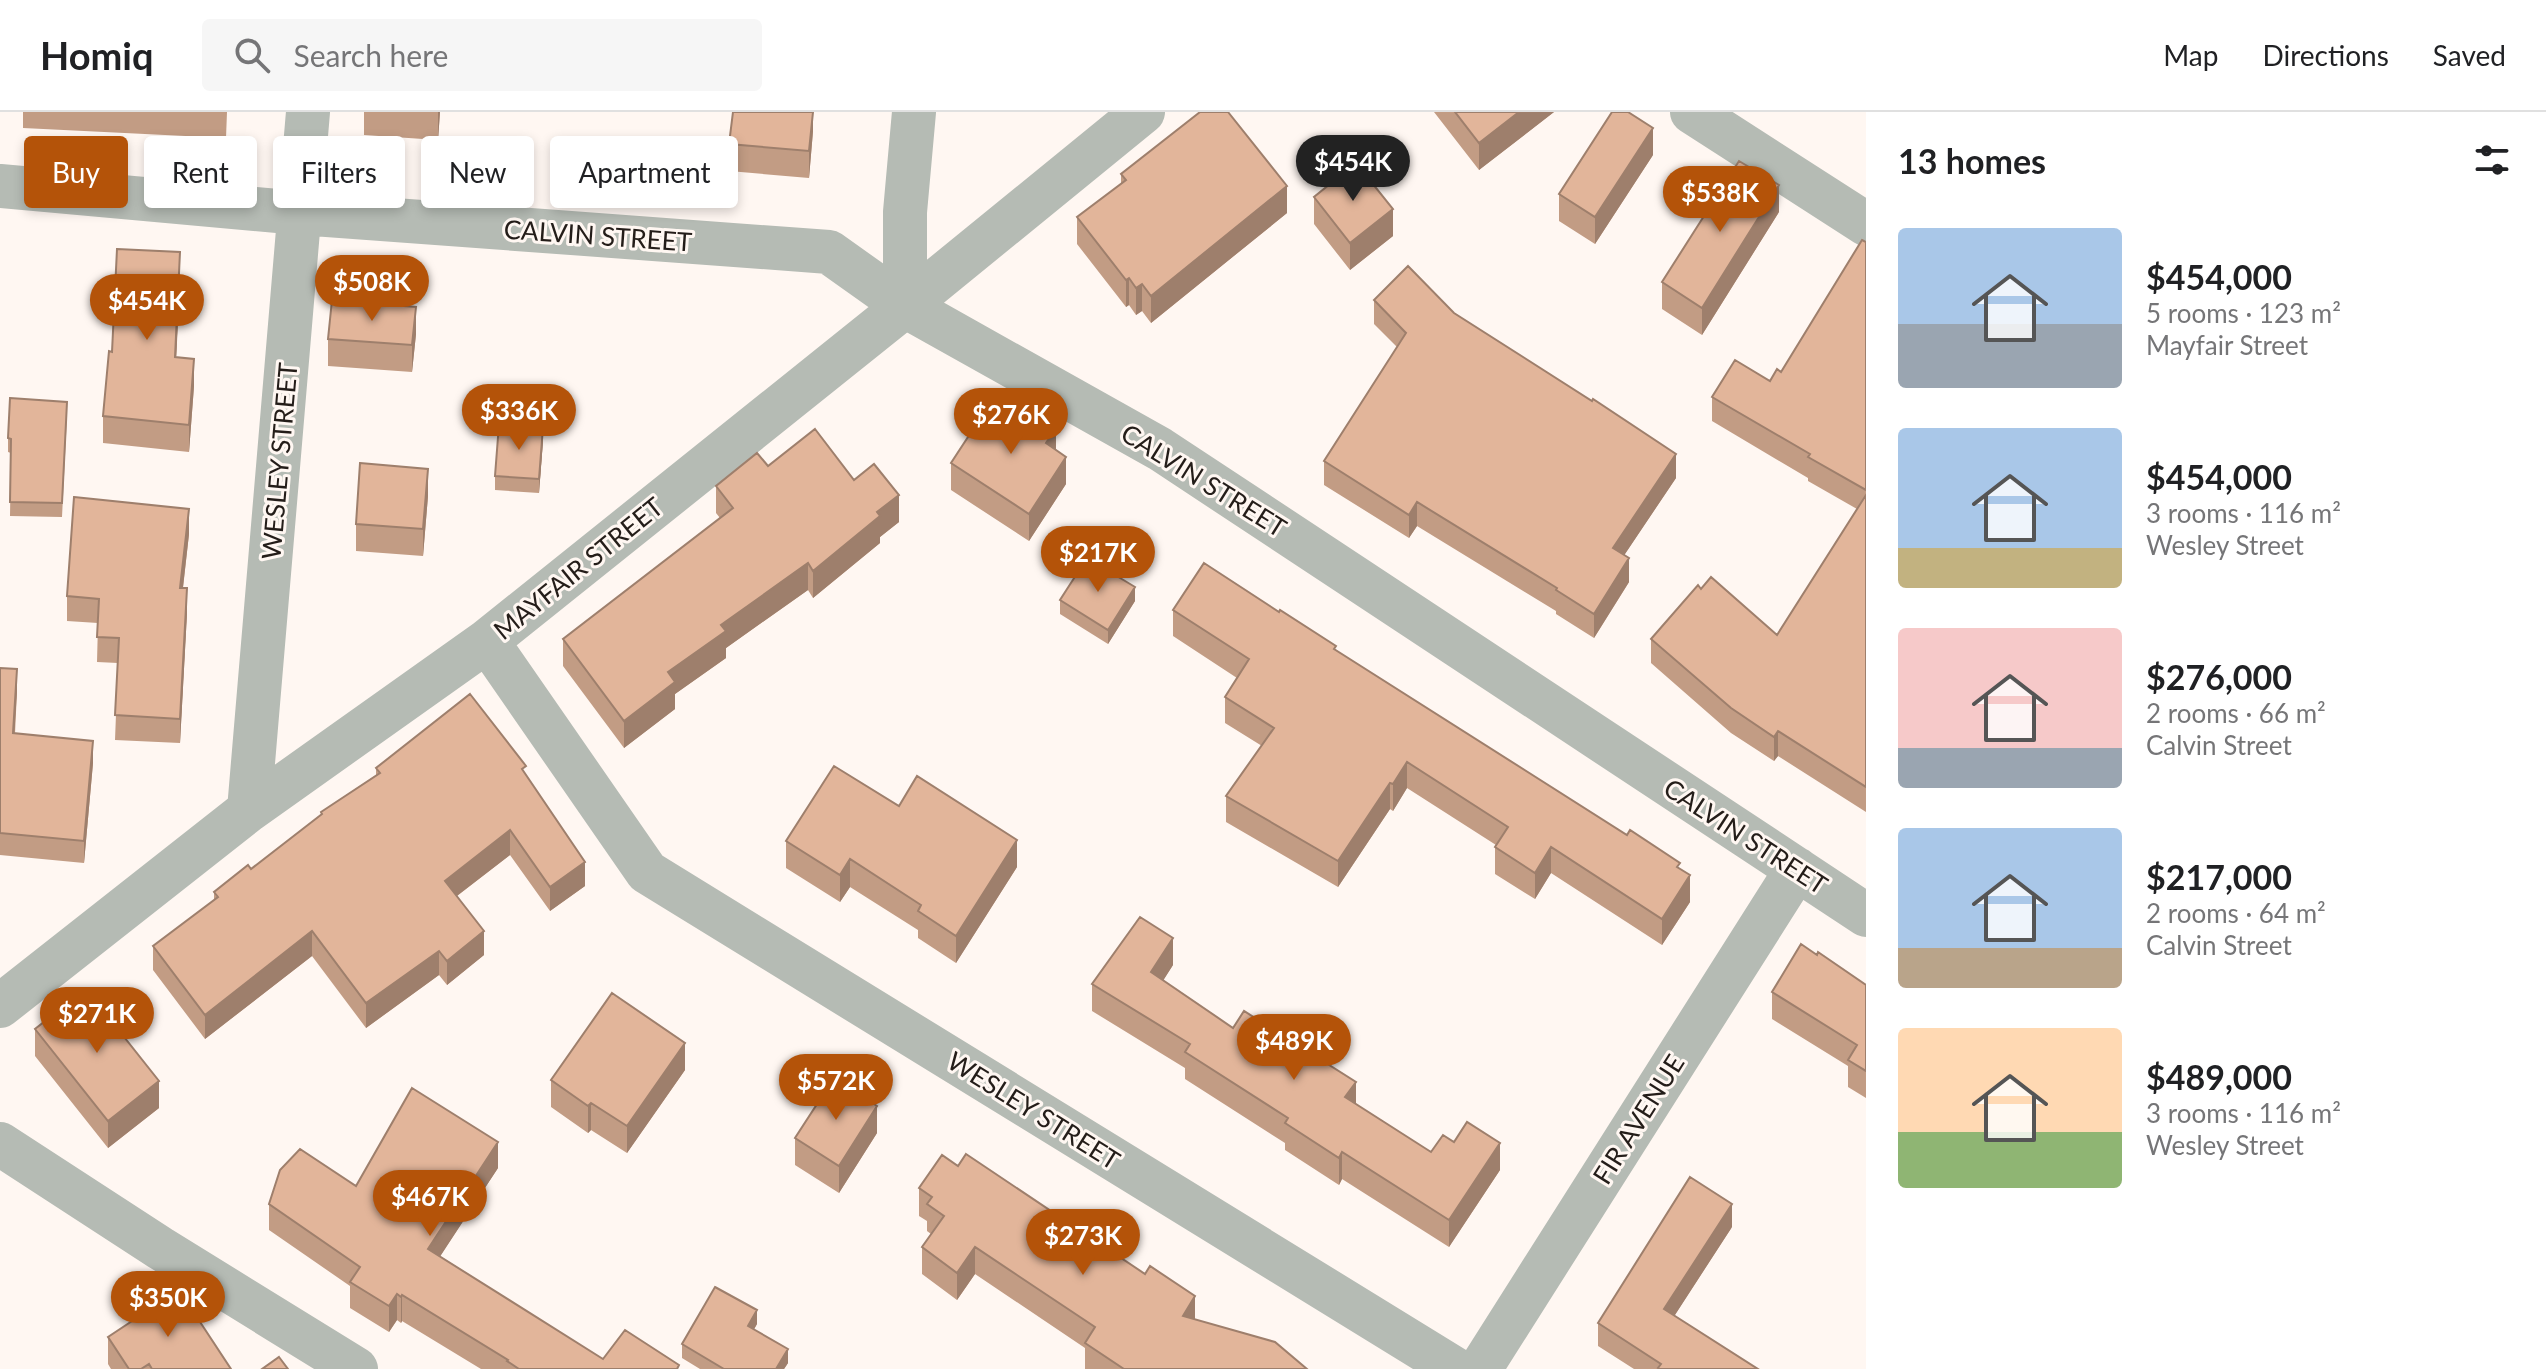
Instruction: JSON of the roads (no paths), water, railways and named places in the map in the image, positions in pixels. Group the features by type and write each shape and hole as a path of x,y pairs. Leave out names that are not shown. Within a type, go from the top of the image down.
{"street":[{"name":"WESLEY STREET","path":"249,810 308,112"},
{"path":"905,306 905,212 914,112"},
{"name":"MAYFAIR STREET","path":"0,1006 249,810 487,641 1143,112"},
{"path":"1692,112 1866,224"},
{"name":"CALVIN STREET","path":"0,186 300,213 829,252 905,306 1160,449 1866,915"},
{"name":"WESLEY STREET","path":"487,641 647,872 1455,1369"},
{"name":"FIR AVENUE","path":"1480,1369 1797,869"},
{"path":"0,1144 160,1248 356,1369"}]}
